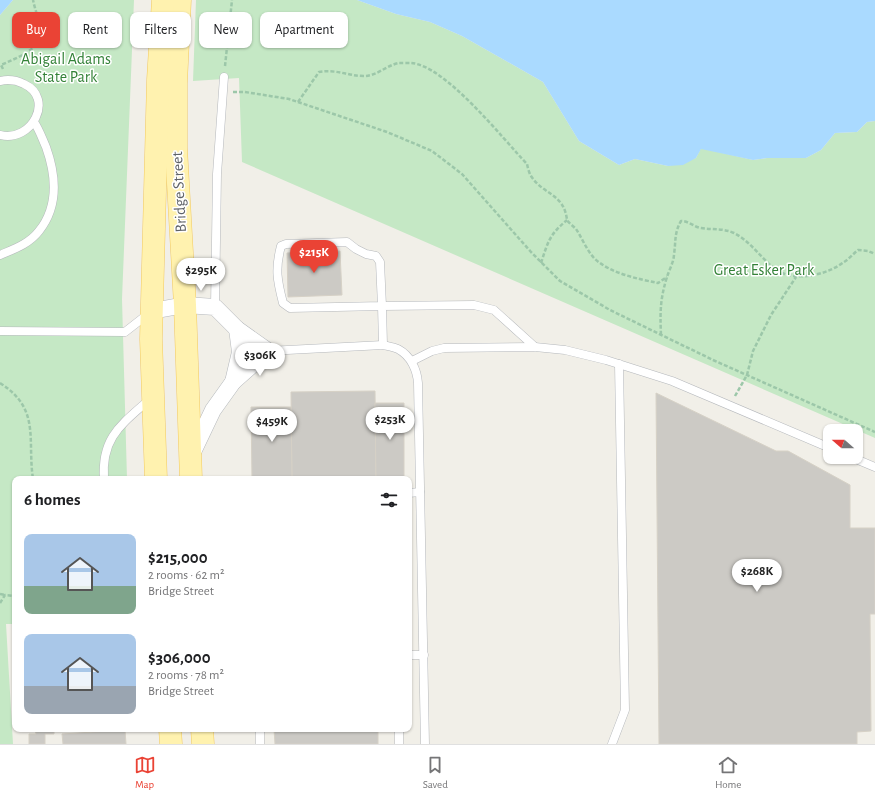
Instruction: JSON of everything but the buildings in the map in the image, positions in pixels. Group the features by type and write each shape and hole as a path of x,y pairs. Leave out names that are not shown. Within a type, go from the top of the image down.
{"main road":[{"name":"Bridge Street","path":"156,476 151,339 158,80 164,0"},
{"name":"Bridge Street","path":"180,0 176,83 176,148 185,305 191,476"},
{"path":"170,732 171,744"},
{"path":"202,732 203,744"}],"street":[{"path":"152,311 185,305 215,307 237,329 268,351 233,382 213,410 191,456"},
{"path":"233,382 240,352 237,329"}],"lane":[{"path":"215,307 217,174 224,77"},
{"path":"0,136 16,136 26,130 34,122 38,114 39,105 38,97 28,85 17,80 4,80"},
{"path":"0,255 29,241 39,231 47,218 53,201 54,182 49,156 34,122"},
{"path":"383,345 382,306 380,262 376,256 366,254 347,242 286,244 281,246 277,261 277,279 283,303 290,308 382,306 474,304 494,310 535,347"},
{"path":"0,331 124,332 152,311"},
{"path":"268,351 383,345 398,349 412,361 417,375 425,744"},
{"path":"412,361 432,351 444,348 535,347 566,350 619,364 672,381 823,445"},
{"path":"612,744 625,710 619,364"},
{"path":"104,476 104,459 109,441 120,425 153,396"},
{"path":"863,462 875,467"},
{"path":"412,493 420,492"},
{"path":"412,654 424,655"},
{"path":"260,732 260,744"},
{"path":"399,732 399,744"}],"path":[{"path":"4,80 1,65 23,55 36,45 41,32 33,0"},
{"path":"224,77 232,0"},
{"path":"298,102 319,72 330,70 365,76 376,74 398,63 413,63 429,69 446,80 468,100 527,164 531,176 539,186 552,194 562,205 566,213 566,220 555,230 548,242 541,262"},
{"path":"223,93 245,92 289,99 387,132 432,152 462,174 560,281 610,310 661,335 875,432"},
{"path":"566,220 576,229 583,244 595,259 608,267 628,276 658,283 667,277"},
{"path":"661,335 659,310 674,255 674,242 678,227 682,222 686,221 699,228 710,230 720,229 733,233 745,240 777,270 796,277 818,275 843,263 858,250 868,251 875,254"},
{"path":"729,406 747,375 753,351 771,314 796,277"},
{"path":"0,383 17,396 28,417 31,427 31,466 33,476"},
{"path":"0,594 12,596"},
{"path":"0,602 5,595"}],"green space":[{"name":"Abigail Adams State Park","path":"13,0 134,0 134,12 130,12 130,48 132,48 122,299 127,476 12,476 12,624 6,624 13,744 0,744 0,15"},
{"name":"Great Esker Park","path":"196,0 357,0 396,14 430,22 462,36 543,82 579,141 619,165 635,159 668,166 696,158 701,148 753,160 767,158 806,158 821,150 835,133 857,132 867,122 875,121 875,438 863,433 863,424 843,424 242,162 239,78 193,81"}],"water":[{"path":"0,0 13,0 0,15"},
{"path":"357,0 875,0 875,121 867,122 857,132 835,133 821,150 806,158 767,158 753,160 701,149 696,158 683,165 668,166 635,159 619,165 579,141 543,82 462,36 430,22 396,14"}]}
